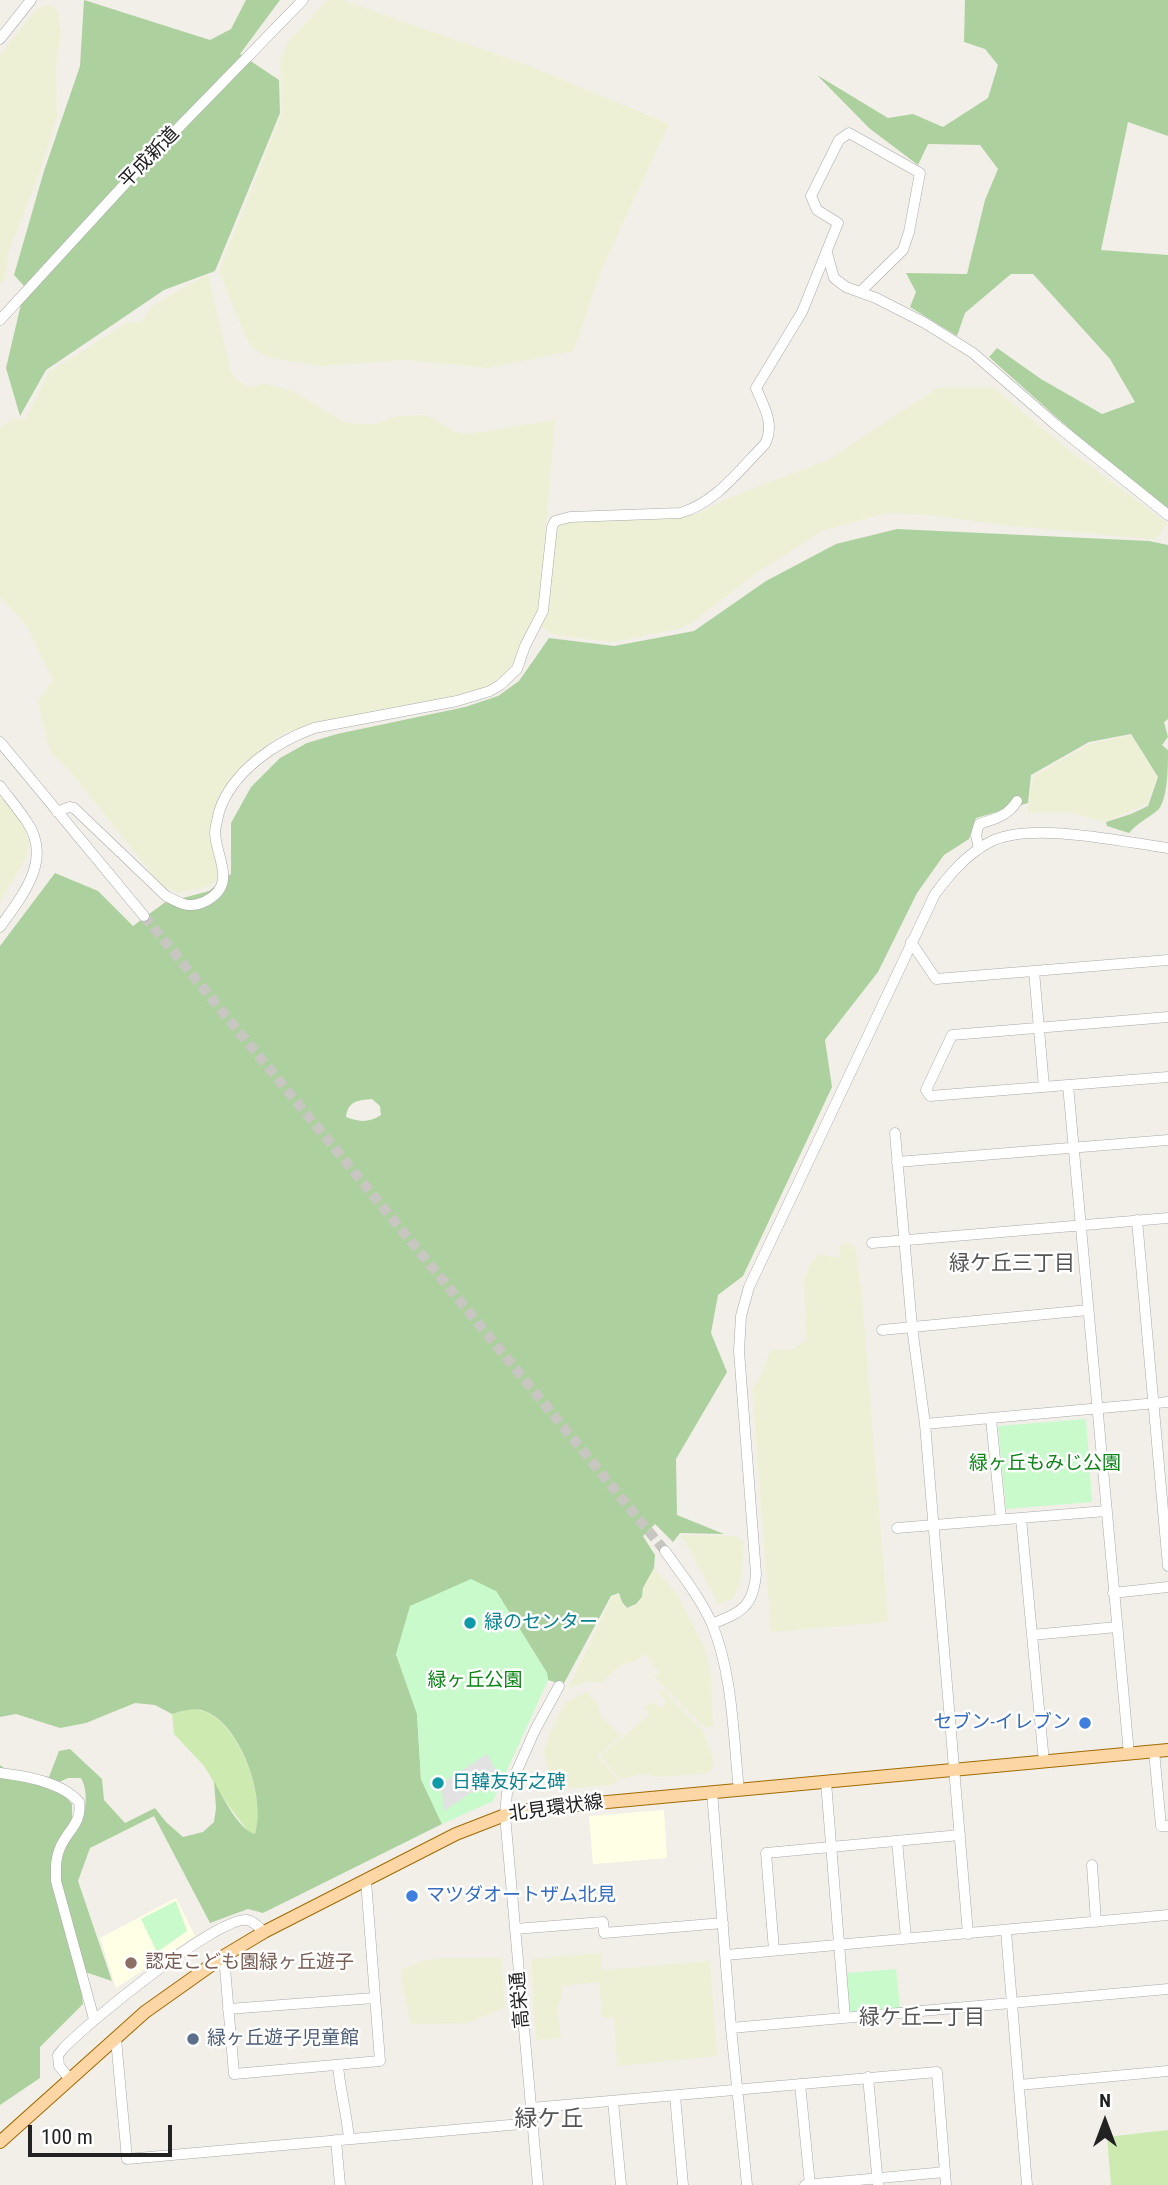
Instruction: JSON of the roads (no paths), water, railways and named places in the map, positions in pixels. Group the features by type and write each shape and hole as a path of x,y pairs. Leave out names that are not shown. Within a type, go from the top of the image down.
{"main road":[{"name":"北見環状線","path":"0,2141 156,2003 223,1956 264,1932 456,1834 505,1815 532,1809 1161,1751"}],"street":[{"path":"0,39 32,0"},
{"name":"平成新道","path":"0,320 145,162 303,0"},
{"path":"57,812 69,807 80,813 166,896 190,906 213,897 222,885 223,863 215,833 220,811 241,775 269,751 294,735 314,728 457,701 490,691 500,685 517,669 525,646 543,611 552,527 555,521 570,517 680,513 691,509 715,495 765,444 770,433 769,419 756,388 802,312 838,223 817,210 811,197 839,140 849,133 920,173 903,250 860,292"},
{"path":"827,253 834,278 846,287 876,298 925,323 973,353 1056,425 1168,515"},
{"path":"0,742 144,916"},
{"path":"0,786 28,823 35,836 37,849 36,865 28,888 0,927"},
{"path":"979,849 976,835 979,824 1000,818 1012,810 1017,801"},
{"path":"712,1624 736,1615 748,1605 754,1592 756,1574 739,1351 741,1316 749,1287 934,894 958,864 990,841 1018,833 1053,833 1168,848"},
{"path":"911,942 936,978 1168,960"},
{"path":"1034,971 1044,1087"},
{"path":"1168,1017 952,1035 926,1090 930,1096 1168,1077"},
{"path":"1068,1085 1129,1754"},
{"path":"895,1133 912,1327 925,1424 968,1934"},
{"path":"897,1162 1168,1140"},
{"path":"873,1243 1168,1218"},
{"path":"1137,1220 1168,1566"},
{"path":"882,1330 1088,1310"},
{"path":"925,1424 1168,1402"},
{"path":"991,1419 1000,1519"},
{"path":"897,1528 1106,1511"},
{"path":"1021,1518 1044,1762"},
{"path":"665,1551 695,1592 712,1624 722,1656 729,1692 739,1790"},
{"path":"1113,1593 1168,1587"},
{"path":"1032,1635 1117,1627"},
{"name":"高栄通","path":"538,2185 505,1815 507,1793 535,1730 559,1686"},
{"path":"1161,1751 1161,1826 1168,1826"},
{"path":"0,1773 19,1775 62,1789 79,1802 79,1816 56,1858 56,1881 94,2019"},
{"path":"826,1782 845,2018"},
{"path":"712,1792 747,2185"},
{"path":"774,1950 766,1853 960,1835"},
{"path":"897,1841 906,1938"},
{"path":"1092,1865 1096,1922"},
{"path":"223,1956 234,2074 380,2061 366,1881"},
{"path":"726,1955 1168,1915"},
{"path":"69,2078 59,2066 58,2055 94,2019 148,1977 225,1926 247,1920 264,1932"},
{"path":"515,1929 603,1922 604,1933 723,1923"},
{"path":"1006,1931 1027,2185"},
{"path":"731,2028 1168,1989"},
{"path":"228,2009 374,1998"},
{"path":"116,2039 127,2159 532,2123"},
{"path":"338,2065 341,2094 347,2109 349,2139"},
{"path":"1019,2085 1168,2071"},
{"path":"531,2108 937,2072 946,2185"},
{"path":"868,2077 878,2182"},
{"path":"800,2084 808,2185 878,2182 945,2172"},
{"path":"675,2096 683,2185"},
{"path":"613,2101 621,2185"},
{"path":"336,2140 340,2185"}],"tunnel":[{"path":"144,916 665,1551"}],"place":[{"name":"緑のセンター","path":"470,1623"},
{"name":"セブン-イレブン","path":"1085,1723"},
{"name":"日韓友好之碑","path":"438,1783"},
{"name":"マツダオートザム北見","path":"412,1896"},
{"name":"認定こども園緑ヶ丘遊子","path":"131,1963"},
{"name":"緑ヶ丘遊子児童館","path":"193,2039"}],"district":[{"name":"緑ケ丘三丁目","path":"1012,1265"},
{"name":"緑ケ丘二丁目","path":"922,2019"},
{"name":"緑ケ丘","path":"549,2120"}],"park label":[{"name":"緑ヶ丘もみじ公園","path":"1045,1464"},
{"name":"緑ヶ丘公園","path":"475,1681"}]}
